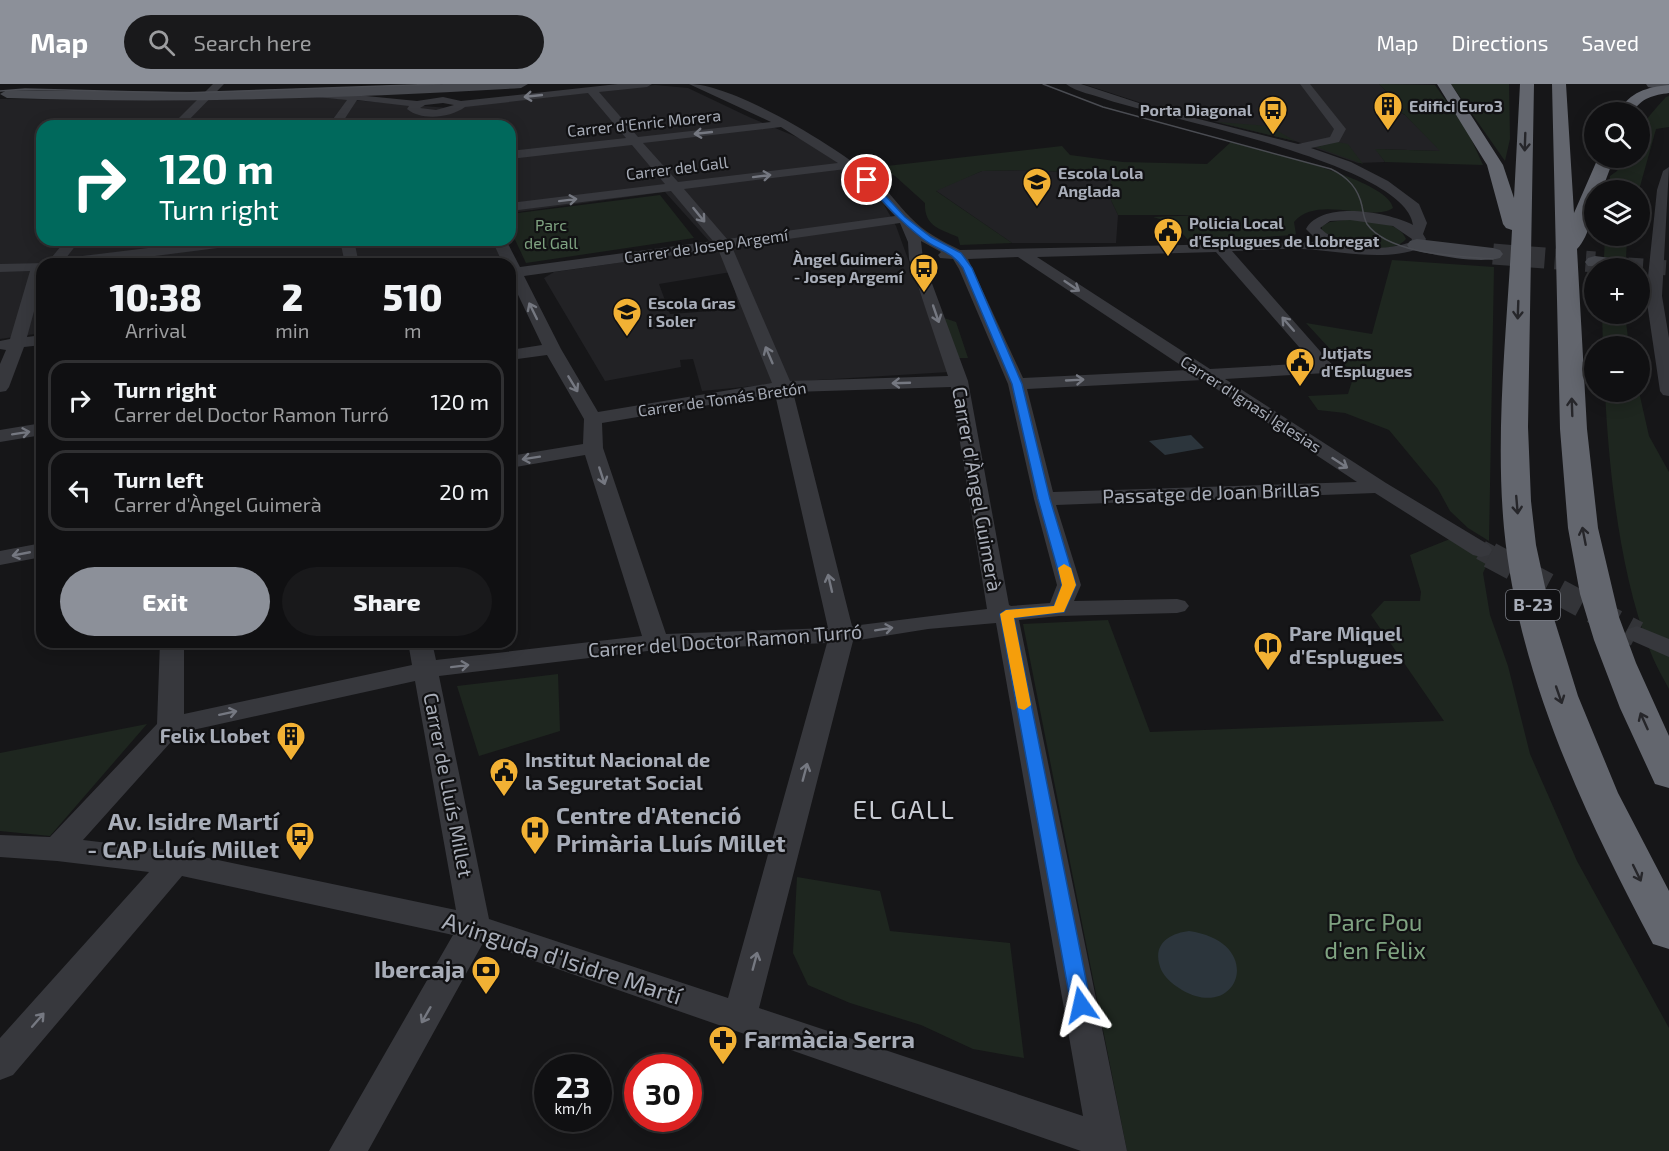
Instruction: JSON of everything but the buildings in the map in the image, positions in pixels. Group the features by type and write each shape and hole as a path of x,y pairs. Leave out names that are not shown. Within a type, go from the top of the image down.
{"highway":[{"path":"1438,84 1461,108"},
{"path":"1444,84 1461,108 1497,171 1507,253"},
{"name":"B-23","path":"1527,84 1507,253 1515,479 1521,544 1536,621 1566,717 1589,774 1645,890 1669,931"},
{"path":"1559,84 1574,465 1587,549 1609,637 1627,684 1669,774"},
{"path":"1631,102 1636,97 1662,87"},
{"path":"1645,102 1662,87"},
{"path":"1567,254 1604,168"}],"street":[{"path":"3,95 21,84"},
{"path":"183,120 210,93 444,92 521,84"},
{"path":"444,92 413,106 414,110 439,112 455,109 460,104 647,84"},
{"name":"Carrer d'Àngel Guimerà","path":"683,84 782,124"},
{"name":"Carrer d'Àngel Guimerà","path":"694,84 757,110 827,149 882,194 914,238 916,259 959,381 996,601 998,608 1006,614 1108,1147"},
{"path":"916,259 930,255 1299,245 1392,252 1408,249 1417,239 1419,218 1414,207 1394,190 1365,173 1326,156 1297,147 1147,109 1071,84"},
{"path":"1297,147 1335,140 1340,129 1305,84"},
{"path":"3,95 171,97 210,93 302,90 444,92 460,104"},
{"path":"591,90 723,243 783,387 842,635 740,1017"},
{"path":"316,94 418,104"},
{"path":"338,120 354,98"},
{"path":"439,112 440,120"},
{"name":"Carrer d'Enric Morera","path":"516,154 782,124"},
{"name":"Carrer del Gall","path":"516,206 849,165"},
{"path":"1669,171 1663,190 1665,209 1663,260 1656,317 1669,391"},
{"path":"1348,248 1332,243 1316,234 1313,229 1315,225 1326,218 1401,214 1406,212 1408,203"},
{"path":"1373,217 1401,225 1417,239 1454,251 1507,253"},
{"name":"Carrer d'Àngel Guimerà","path":"902,219 928,239 958,255"},
{"name":"Carrer de Josep Argemí","path":"516,272 902,219"},
{"path":"1299,245 1312,240 1316,234"},
{"path":"914,238 926,248 958,255 967,268 1017,384 1044,499 1069,585 1059,609"},
{"path":"55,258 67,246"},
{"path":"105,258 202,246"},
{"path":"194,247 194,258"},
{"path":"1017,384 1326,368 1221,248"},
{"name":"Carrer d'Ignasi Iglesias","path":"1023,254 1379,488 1481,549"},
{"path":"0,268 36,266"},
{"path":"516,281 593,419 593,448 656,642"},
{"path":"0,387 8,344 36,289"},
{"path":"8,344 36,341"},
{"path":"516,354 552,349"},
{"name":"Carrer de Tomás Bretón","path":"593,419 783,387 959,381"},
{"path":"0,436 36,430"},
{"path":"516,461 593,448"},
{"name":"Passatge de Joan Brillas","path":"1044,499 1379,488"},
{"path":"0,558 36,551"},
{"name":"Carrer del Doctor Ramon Turró","path":"170,726 425,670 656,642 842,635 928,621 1059,609 1177,606"},
{"path":"1636,634 1669,649"},
{"path":"57,849 170,726 172,648"},
{"name":"Carrer de Lluís Millet","path":"421,648 475,927"},
{"name":"Avinguda d'Isidre Martí","path":"0,846 57,849 175,863 475,927 740,1017 1108,1147"},
{"path":"0,1064 175,863"},
{"path":"348,1151 475,927"}],"shaded area":[{"path":"1083,84 1379,84 1405,110 1397,111 1405,115 1441,151 1376,149 1385,162 1358,163 1295,141 1154,107"},
{"path":"655,85 688,88 811,143 858,174 883,203 896,226 949,372 817,380 702,391 693,359 680,360 681,367 605,381 544,278 554,272 708,250 718,251 665,192 516,212 516,120 36,120 36,246 506,246 508,258 36,258 36,334 0,339 0,99 215,100 316,97 448,108","holes":["731,272 739,309 670,314 659,284"]},
{"name":"Escola Lola Anglada","path":"1035,170 1112,176 1111,200 1118,215 1116,243 1012,243 935,190 982,171"},
{"path":"1191,435 1204,448 1165,455 1149,441"},
{"path":"1189,931 1213,938 1229,950 1236,963 1236,977 1230,989 1218,996 1202,997 1182,990 1168,979 1160,967 1158,956 1162,944 1171,936"}],"green space":[{"path":"1379,84 1435,85 1468,132 1483,165 1385,162 1375,149 1440,151 1404,114 1391,110 1405,110"},
{"path":"1451,84 1509,84 1510,139 1505,161"},
{"path":"1669,96 1669,127 1656,129 1650,151 1650,116"},
{"path":"1217,122 1269,126 1295,141"},
{"path":"1231,142 1347,176 1386,197 1393,208 1371,213 1316,210 1304,214 1294,222 1296,234 1294,235 1190,242 1173,223 1153,217 1202,215 1118,215 1111,200 1111,176 1035,170 982,171 936,191 1012,243 960,245 958,237 939,229 930,222 925,211 925,203 895,176 878,167 1062,146 1070,155 1123,162 1207,164"},
{"path":"1337,142 1348,144 1363,164 1316,147"},
{"path":"1619,168 1645,168 1642,180 1609,180 1610,176"},
{"name":"Parc del Gall","path":"660,195 694,238 526,263 516,242 516,213"},
{"path":"1353,219 1390,225 1402,233 1406,239 1393,247 1363,247 1338,241 1322,231 1322,226 1330,222"},
{"path":"1605,246 1627,246 1626,258 1604,257"},
{"path":"1392,260 1494,267 1489,541 1468,528 1450,511 1438,489 1389,430 1345,413 1318,410 1308,396 1348,394 1354,375 1306,323 1372,334"},
{"path":"941,317 956,322 968,358 956,358"},
{"path":"1602,324 1626,324 1628,336 1603,336"},
{"path":"1606,402 1641,402 1649,436 1669,472 1669,689 1651,653 1630,588 1609,455"},
{"name":"Parc Pou d'en Fèlix","path":"1450,539 1488,562 1483,573 1490,615 1508,666 1530,754 1577,861 1669,1028 1669,1151 1127,1151 1023,624 1108,620 1150,732 1444,721 1371,615 1384,601 1420,601 1421,592 1410,555"},
{"path":"558,674 560,731 479,756 457,686"},
{"path":"147,724 50,836 0,831 0,753"},
{"path":"797,877 880,891 890,931 1010,943 1024,1058 973,1049 921,1025 850,1003 808,985 793,953"}],"tunnel":[{"path":"1493,254 1584,261"},
{"path":"1650,267 1669,268"},
{"path":"1481,550 1492,556"},
{"path":"1490,555 1637,634"}],"tram line":[{"path":"0,91 25,89 182,93 440,84"},
{"path":"1043,84 1103,107 1331,169 1347,179 1355,188 1367,224 1377,234 1391,242 1426,252 1493,259"}],"slow traffic":[{"path":"1024,705 1006,614 1059,609 1069,585 1064,568"}],"place":[{"name":"Edifici Euro3","path":"1388,132"},
{"name":"Porta Diagonal","path":"1273,136"},
{"name":"Escola Lola Anglada","path":"1037,208"},
{"name":"Policia Local d'Esplugues de Llobregat","path":"1168,258"},
{"name":"Àngel Guimerà - Josep Argemí","path":"924,294"},
{"name":"Escola Gras i Soler","path":"627,338"},
{"name":"Jutjats d'Esplugues","path":"1300,388"},
{"name":"Pare Miquel d'Esplugues","path":"1268,672"},
{"name":"Felix Llobet","path":"291,762"},
{"name":"Institut Nacional de la Seguretat Social","path":"504,798"},
{"name":"Centre d'Atenció Primària Lluís Millet","path":"535,856"},
{"name":"Av. Isidre Martí - CAP Lluís Millet","path":"300,862"},
{"name":"Ibercaja","path":"486,996"},
{"name":"Farmàcia Serra","path":"723,1066"}],"district":[{"name":"EL GALL","path":"904,810"}],"route":[{"path":"867,180 882,194 902,219 928,239 958,255 967,268 1017,384 1044,499 1069,585 1059,609 1006,614 1081,1005"}]}
